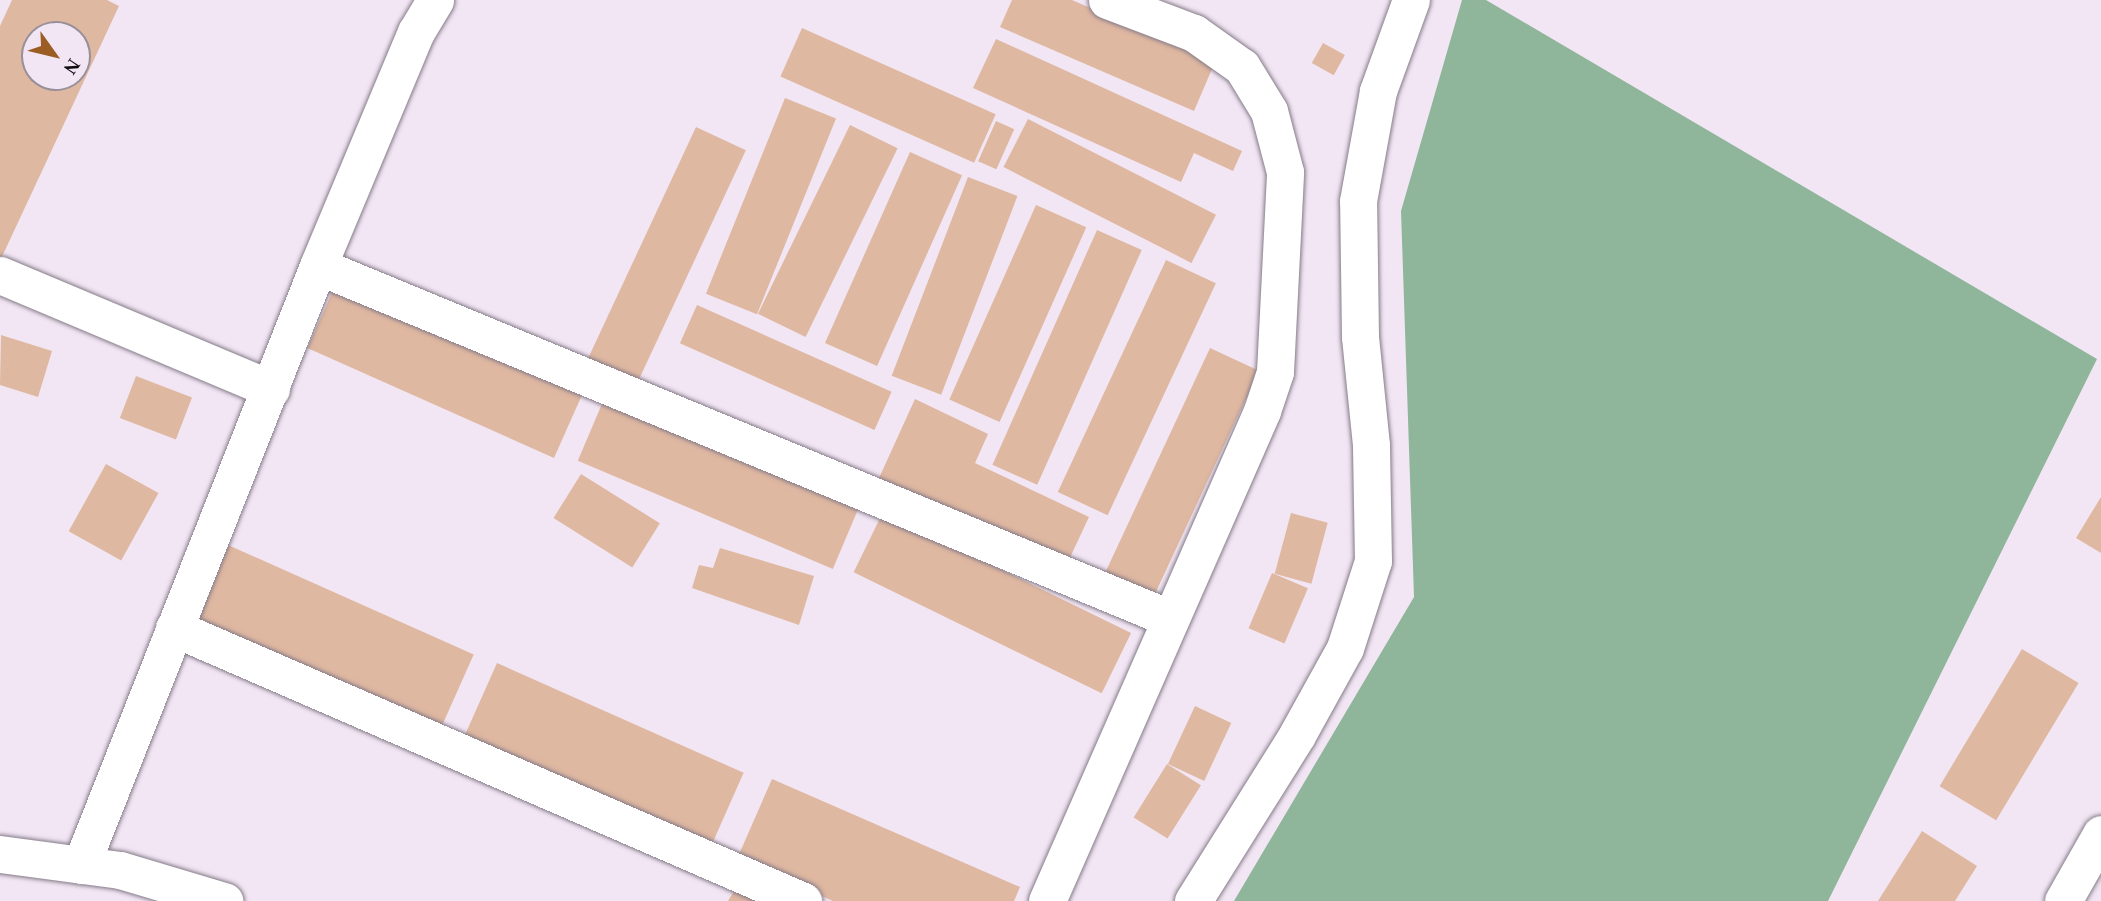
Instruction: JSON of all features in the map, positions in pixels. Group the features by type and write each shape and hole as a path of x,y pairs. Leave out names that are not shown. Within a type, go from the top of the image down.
{"street":[{"path":"81,865 318,266 416,32 435,0"},
{"path":"1047,901 1262,411 1275,372 1286,172 1269,111 1242,67 1194,33 1107,0"},
{"path":"1193,901 1297,735 1345,648 1373,561 1371,445 1360,337 1358,201 1378,91 1411,0"},
{"path":"318,266 1169,618"},
{"path":"0,275 271,388"},
{"path":"174,628 803,901"},
{"path":"2063,901 2101,834"},
{"path":"0,854 120,870 223,901"}],"green space":[{"path":"1462,0 1486,0 2097,359 1828,901 1234,901 1414,597 1401,211"}],"building":[{"path":"12,0 107,0 119,6 91,66 91,21 21,21 21,91 79,91 0,261 0,26"},
{"path":"1012,0 1072,0 1215,62 1194,111 1000,27"},
{"path":"802,28 996,114 974,163 780,76"},
{"path":"996,39 1242,151 1233,171 1194,153 1181,182 973,88"},
{"path":"1323,43 1345,55 1334,75 1312,63"},
{"path":"785,98 836,119 757,314 706,294"},
{"path":"1028,119 1216,215 1191,263 1003,167"},
{"path":"996,121 1014,129 996,169 978,161"},
{"path":"850,125 898,148 806,337 758,314"},
{"path":"696,127 746,150 637,384 587,361"},
{"path":"910,152 962,175 877,366 825,343"},
{"path":"968,177 1017,196 941,395 892,376"},
{"path":"1036,205 1086,227 1000,422 949,400"},
{"path":"1097,230 1142,250 1037,485 992,465"},
{"path":"1166,260 1216,283 1108,515 1058,492"},
{"path":"335,286 582,396 554,458 307,348"},
{"path":"697,305 892,392 875,430 680,343"},
{"path":"1,335 52,351 38,397 0,385"},
{"path":"1210,348 1259,371 1150,605 1101,582"},
{"path":"136,376 192,398 176,440 120,418"},
{"path":"604,399 859,507 833,569 578,461"},
{"path":"915,399 988,434 975,463 1089,517 1066,566 879,478"},
{"path":"106,464 158,493 121,560 69,531"},
{"path":"581,474 660,523 632,567 553,518"},
{"path":"2101,497 2101,553 2076,538"},
{"path":"883,512 1131,633 1102,693 854,572"},
{"path":"1291,513 1328,523 1311,584 1275,574"},
{"path":"228,545 474,654 438,735 192,625"},
{"path":"720,548 814,576 799,625 692,588 699,565 713,568"},
{"path":"1272,573 1308,588 1284,643 1249,628"},
{"path":"2022,649 2079,683 1996,820 1940,786"},
{"path":"497,663 744,773 709,851 462,742"},
{"path":"1195,706 1231,723 1204,781 1168,764"},
{"path":"1167,764 1201,785 1168,839 1134,817"},
{"path":"772,779 1020,887 1014,901 833,901 737,859"},
{"path":"1922,831 1977,866 1955,901 1878,901"},
{"path":"737,886 761,901 728,901"}]}
